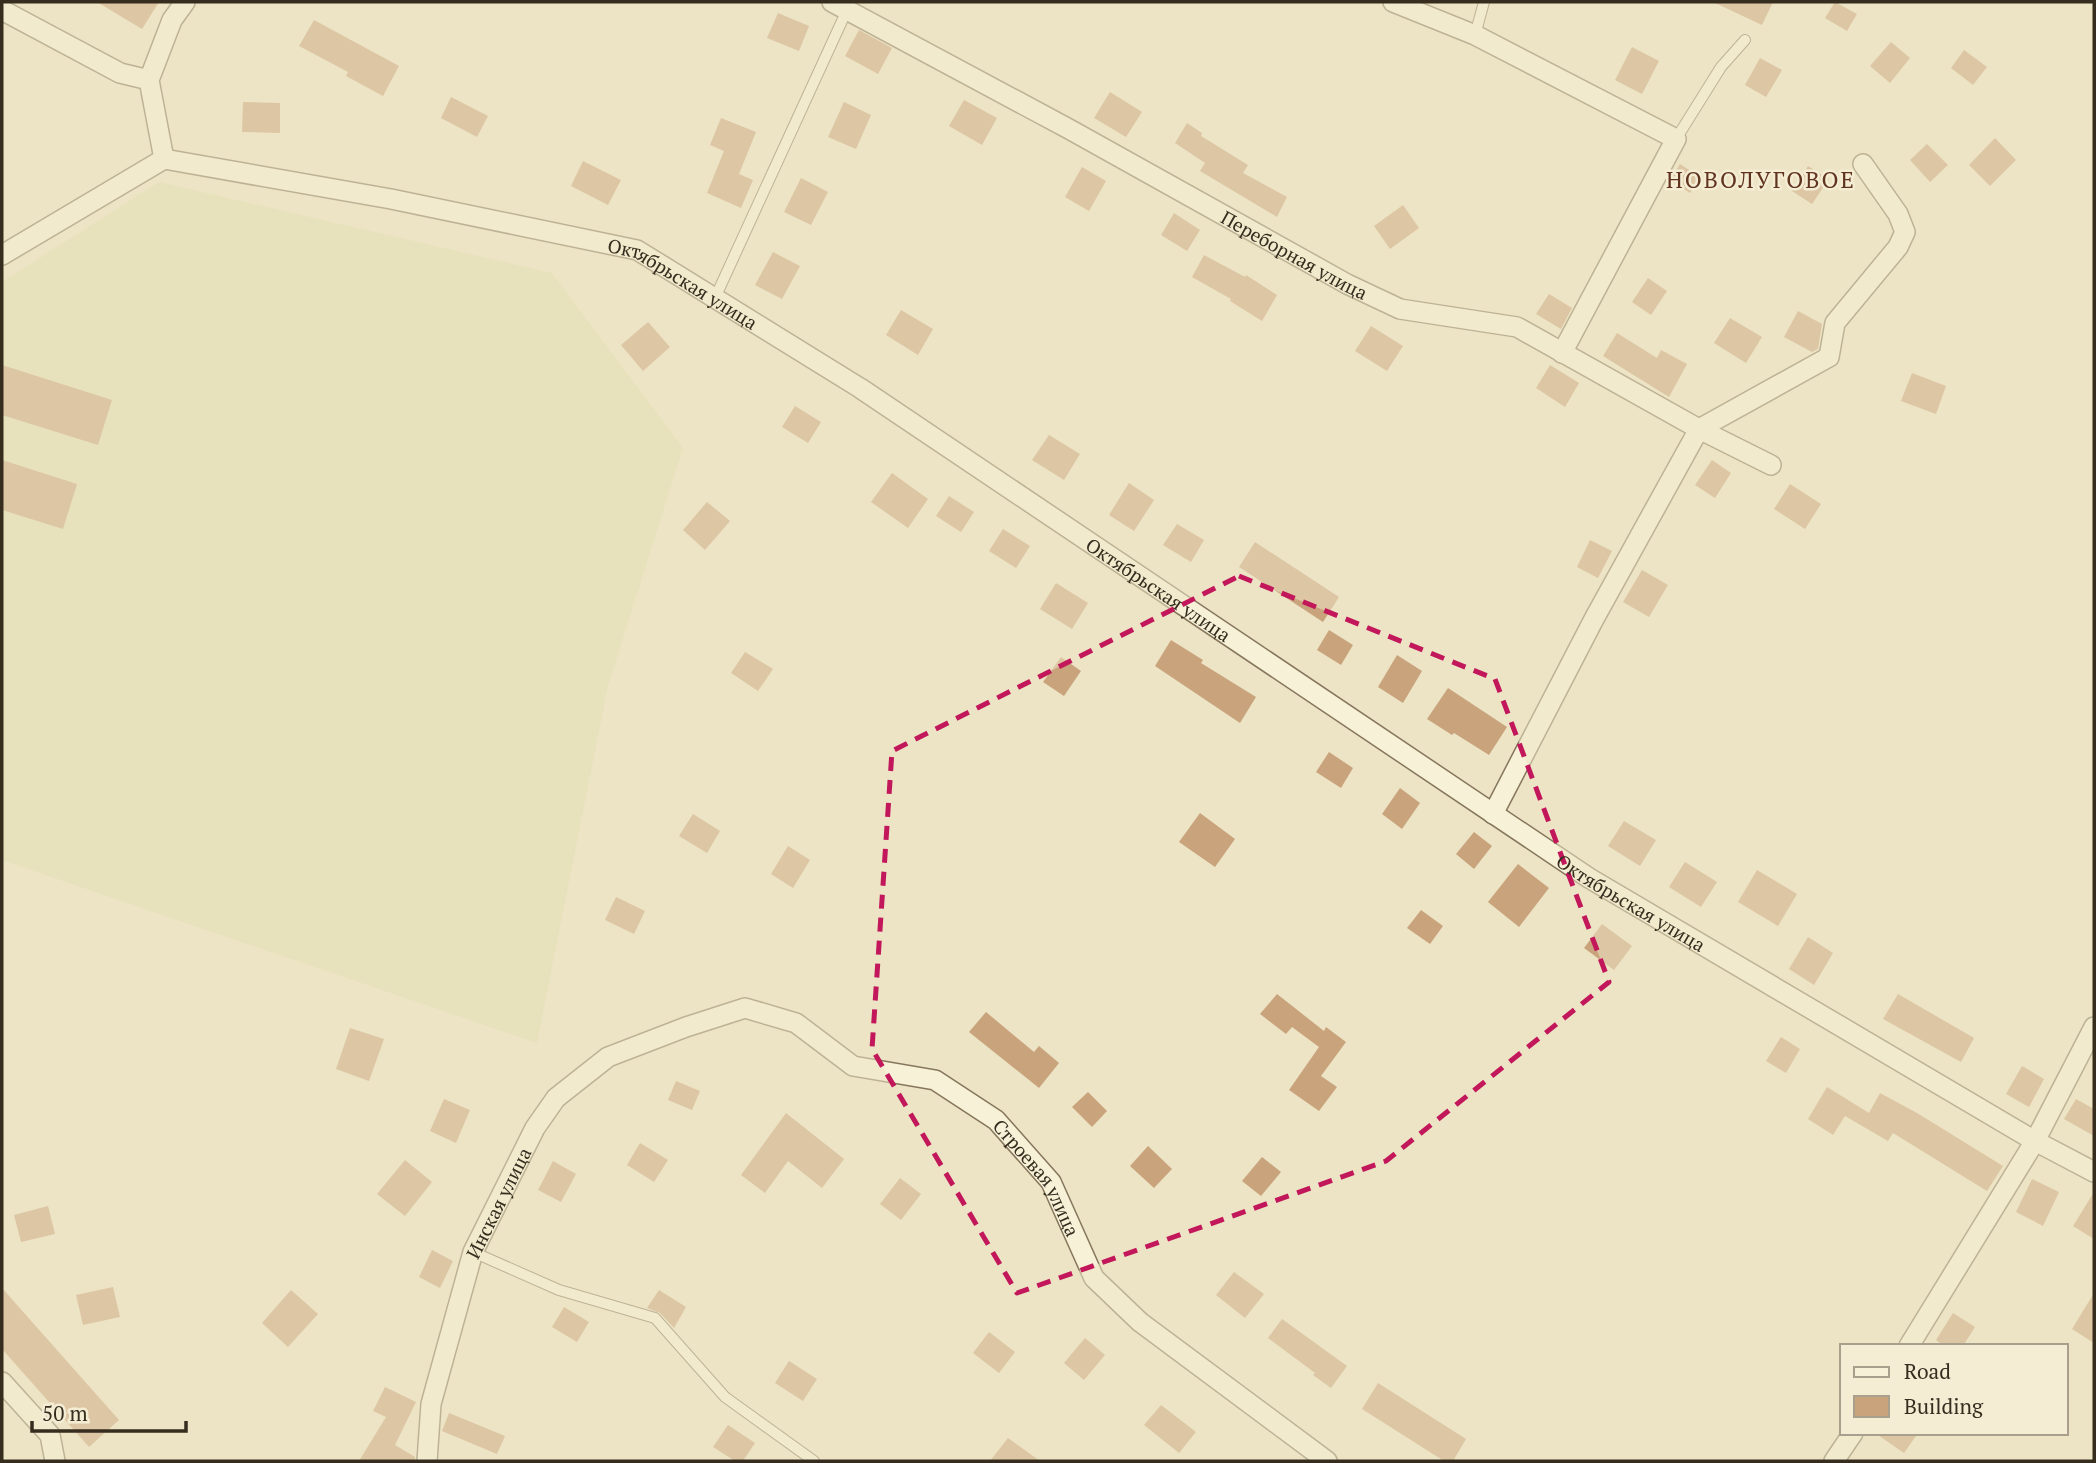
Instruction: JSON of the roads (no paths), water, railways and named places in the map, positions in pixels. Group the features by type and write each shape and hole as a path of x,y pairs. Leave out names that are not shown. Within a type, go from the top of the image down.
{"street":[{"path":"2,255 164,159 149,80 172,20 184,2"},
{"path":"1393,2 1475,35 1676,139 1562,353"},
{"name":"Переборная улица","path":"839,6 1069,129 1347,284 1400,309 1517,327 1699,429 1771,465"},
{"path":"2,10 120,73 149,80"},
{"name":"Октябрьская улица","path":"164,159 391,199 637,250 860,388 1589,878 2035,1141 2094,1172"},
{"path":"1493,814 1594,619 1699,429 1829,357 1835,323 1898,247 1905,232 1898,214 1863,163"},
{"name":"Строевая улица","path":"685,1027 745,1008 796,1023 853,1066 935,1080 996,1120 1051,1182 1094,1278 1140,1322 1327,1461"},
{"name":"Инская улица","path":"427,1461 431,1404 473,1252 536,1128 556,1098 608,1057 685,1027"},
{"path":"1910,1344 2035,1141 2094,1027"},
{"path":"2,1382 50,1435 55,1461"},
{"path":"1834,1461 1852,1435"}],"lane":[{"path":"1475,35 1484,2"},
{"path":"715,298 839,6"},
{"path":"1676,139 1721,67 1745,40"},
{"path":"473,1252 559,1290 655,1318 725,1398 814,1461"}],"district":[{"name":"НОВОЛУГОВОЕ","path":"1761,179"}]}
